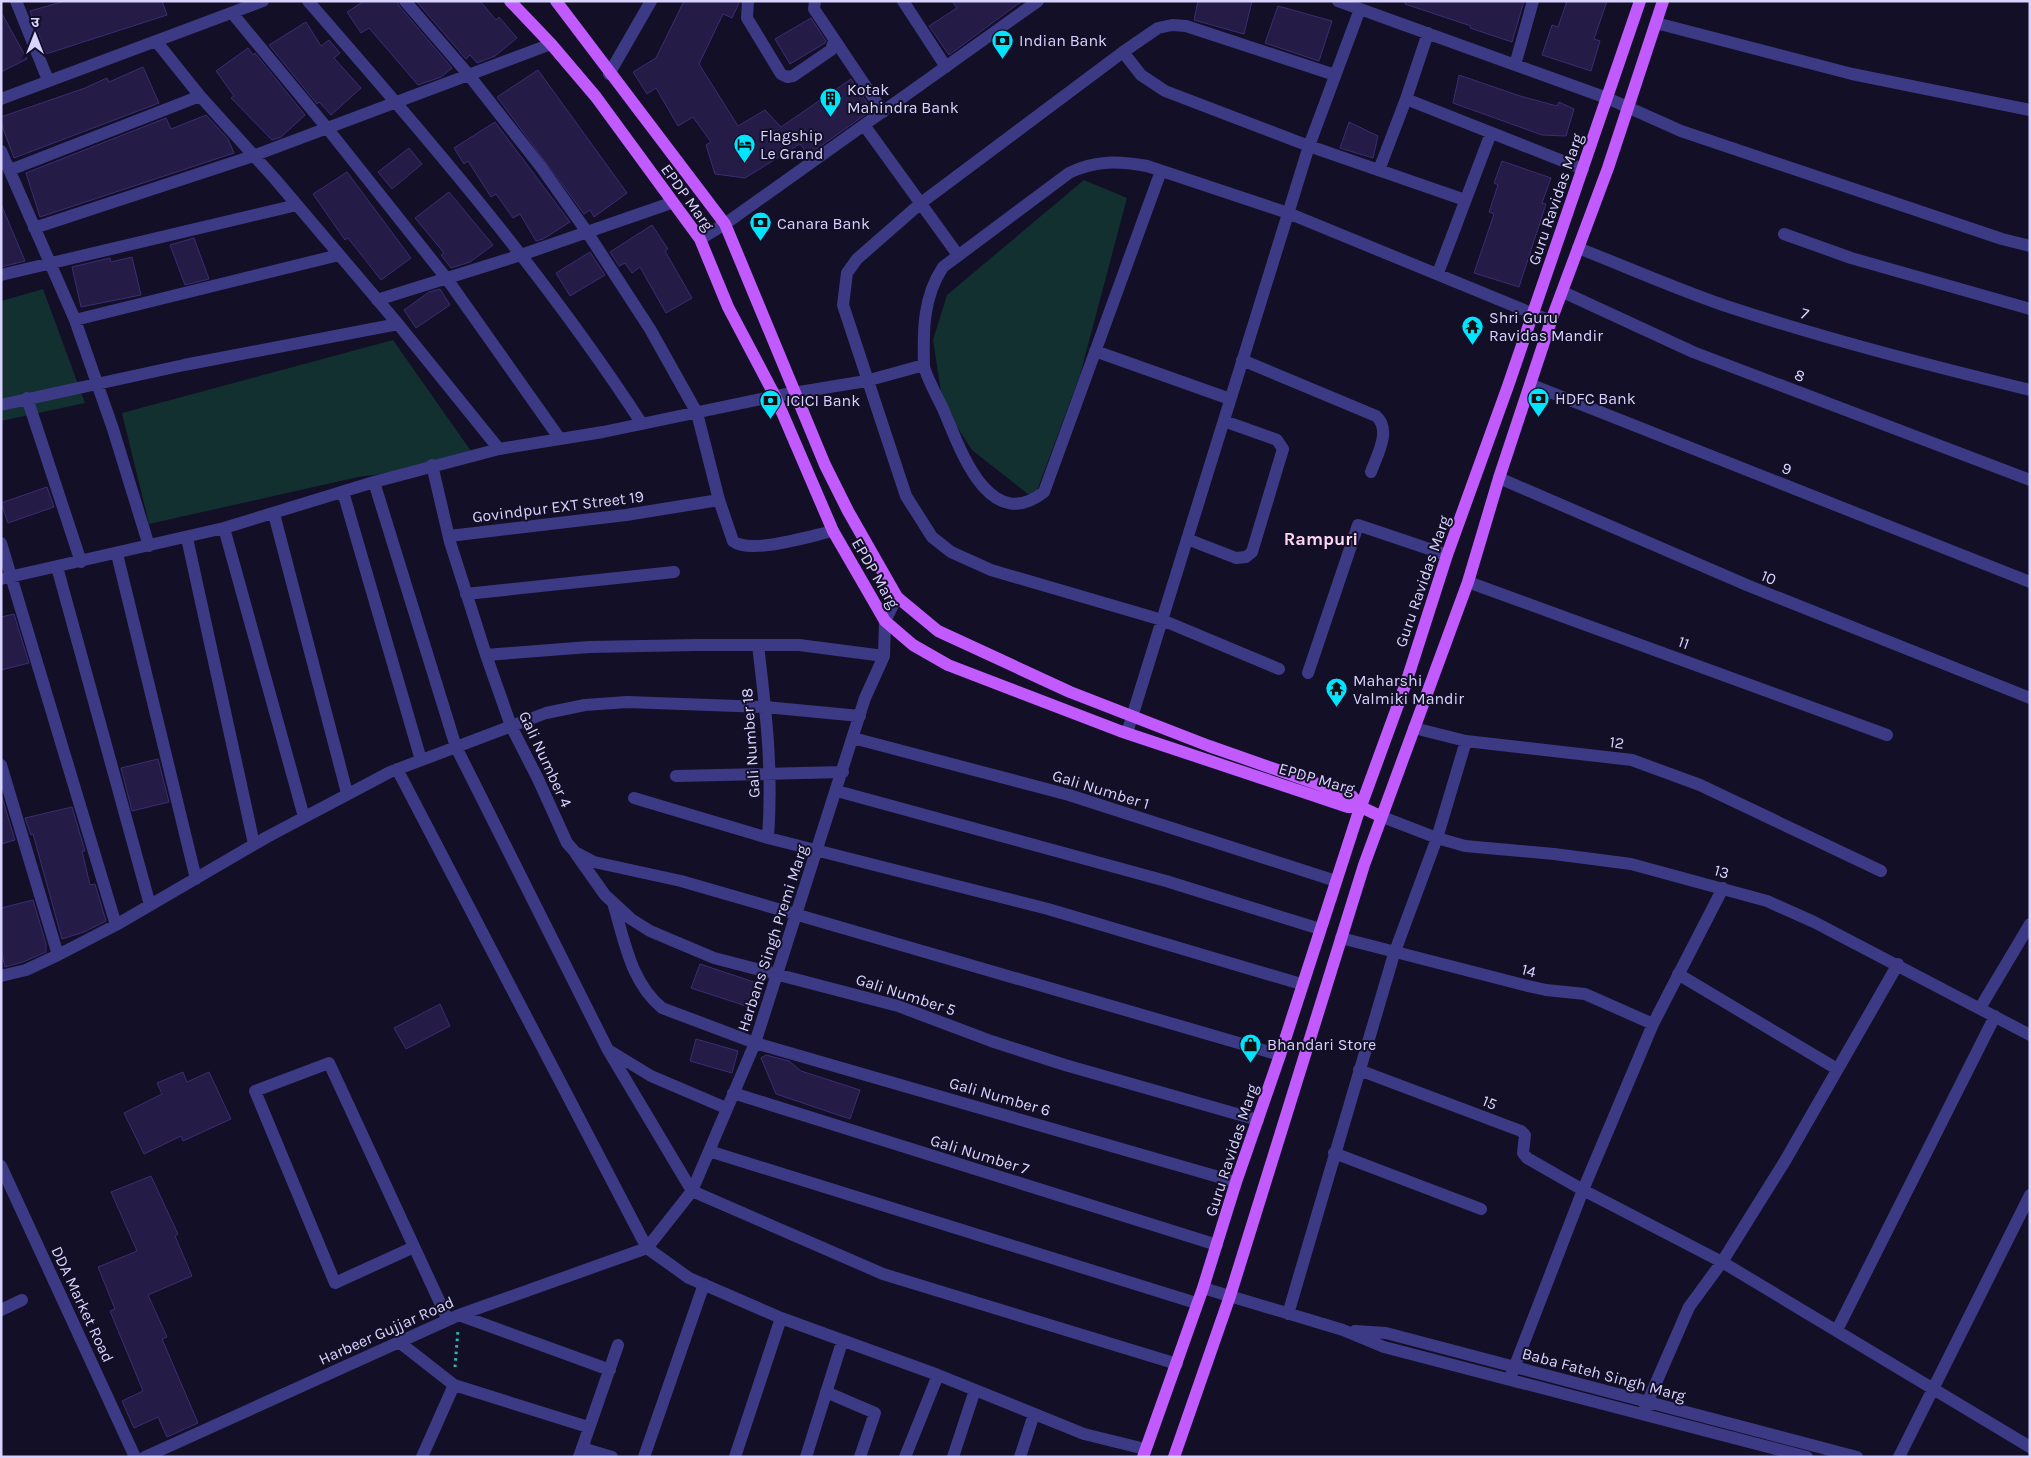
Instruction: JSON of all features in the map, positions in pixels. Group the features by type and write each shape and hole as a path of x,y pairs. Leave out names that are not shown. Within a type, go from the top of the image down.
{"main road":[{"name":"EPDP Marg","path":"510,1 551,44 596,97 671,202 700,239 728,307 775,396 833,531 885,621 913,645 948,665 1127,733 1348,807 1361,807"},
{"name":"EPDP Marg","path":"556,1 609,74 725,224 825,465 848,511 897,597 938,631 1070,692 1352,796 1361,807"},
{"name":"Guru Ravidas Marg","path":"1144,1453 1177,1364 1236,1182 1280,1055 1301,984 1361,807 1406,683 1447,555 1533,313 1640,1"},
{"path":"1174,1457 1230,1296 1380,816 1468,582 1499,478 1532,385 1551,321 1628,108 1663,1"},
{"path":"1361,807 1380,816"}],"street":[{"path":"16,1 48,80"},
{"path":"1,99 263,1"},
{"path":"308,1 395,101 521,255 571,322 642,424"},
{"path":"405,1 468,74 541,167 587,232 650,329 697,413 719,500 732,541 744,547 752,548 833,531"},
{"path":"609,74 651,1"},
{"path":"748,1 747,18 781,74 787,77 793,76 831,50 834,41"},
{"path":"815,1 814,9 882,112"},
{"path":"903,1 946,67"},
{"path":"700,239 725,224 1038,1"},
{"path":"1338,1 1607,98 1681,131 1744,154 2002,239 2030,246"},
{"path":"1515,64 1534,1"},
{"path":"1127,733 1134,716 1308,146 1360,9"},
{"path":"232,13 327,128 447,279 560,438"},
{"path":"1656,23 1852,74 2030,110"},
{"path":"1279,669 1162,620 992,570 951,552 932,537 906,496 866,381 843,305 847,273 857,259 921,204 1123,52 1158,28 1172,25 1186,26 1335,75"},
{"path":"1379,170 1406,99 1428,33"},
{"path":"156,41 200,96 297,205 398,324 499,449"},
{"path":"34,228 253,156 395,101 551,44"},
{"path":"1123,52 1141,75 1165,91 1308,146 1465,200"},
{"path":"10,170 200,96"},
{"path":"1406,99 1583,169"},
{"path":"864,125 958,256"},
{"path":"1438,273 1491,133"},
{"path":"1,151 75,320 149,546"},
{"path":"1161,171 1051,478 1044,492 1030,503 1011,504 992,495 980,484 968,466 924,365 924,318 929,296 935,279 943,267 1069,172 1091,163 1127,162 1161,171 1288,213 1551,321"},
{"path":"377,300 521,255 671,202"},
{"path":"1,275 49,262 297,205"},
{"path":"1784,234 1851,258 2030,309"},
{"name":"7","path":"1578,248 1725,305 1785,324 1926,364 2030,390"},
{"path":"75,320 339,255"},
{"name":"8","path":"1563,292 1693,352 2030,480"},
{"path":"1,405 97,383 398,324"},
{"path":"1095,351 1230,399"},
{"path":"1242,360 1376,416 1382,422 1384,431 1372,472"},
{"path":"6,578 187,538 274,514 374,482 499,449 642,424 775,396 866,381 924,365"},
{"name":"9","path":"1532,385 2030,582"},
{"path":"27,398 81,562"},
{"path":"1187,539 1236,558 1246,557 1252,552 1283,445 1277,440 1224,421"},
{"name":"Gali Number 4","path":"432,466 449,536 466,594 511,726 534,770 567,844 575,852"},
{"name":"10","path":"1499,478 1749,586 2030,698"},
{"path":"374,482 456,747 608,1050 692,1190 883,1274 1177,1364"},
{"path":"343,492 421,760"},
{"name":"Govindpur EXT Street 19","path":"449,536 626,515 719,500"},
{"path":"274,514 347,793"},
{"path":"1308,673 1358,525 1447,555"},
{"path":"224,528 304,816"},
{"path":"187,538 254,844"},
{"path":"1,544 6,578 116,926"},
{"path":"117,554 196,879"},
{"path":"57,567 150,905"},
{"path":"466,594 674,572"},
{"name":"11","path":"1468,582 1888,735"},
{"path":"885,621 897,597"},
{"name":"Harbans Singh Premi Marg","path":"647,1248 692,1190 726,1108 756,1043 779,974 791,914 817,851 860,716 884,656 885,621"},
{"path":"486,655 644,645 799,645 884,656"},
{"name":"Gali Number 18","path":"758,645 771,773 768,838"},
{"path":"1,976 26,970 116,926 254,844 347,793 397,769 546,713 585,705 627,702 765,707 860,716"},
{"name":"12","path":"1414,728 1466,741 1632,760 1700,785 1881,871"},
{"name":"Gali Number 1","path":"853,738 1069,795 1336,881"},
{"path":"1288,1314 1394,954 1437,838 1466,741"},
{"path":"1,765 58,955"},
{"path":"397,769 647,1248 689,1278 781,1318 842,1342 938,1375 1084,1434 1144,1453"},
{"path":"676,776 843,772"},
{"path":"837,791 1166,881 1320,929"},
{"path":"634,798 768,838 1048,909 1301,984"},
{"name":"13","path":"1380,816 1437,838 1465,846 1554,854 1631,864 1723,888 1789,910 1898,964 2030,1035"},
{"path":"575,852 594,862 681,881 1280,1055"},
{"name":"Gali Number 5","path":"575,852 614,905 631,919 650,931 724,961 898,1006 992,1041 1065,1065 1258,1120"},
{"path":"1509,1380 1583,1190 1653,1024 1723,888"},
{"name":"Gali Number 6","path":"614,905 634,973 650,998 662,1008 756,1043 1236,1182"},
{"path":"1980,1008 2030,924"},
{"name":"14","path":"1341,938 1394,954 1546,990 1585,994 1653,1024"},
{"path":"1642,1415 1689,1308 1722,1262 1785,1162 1898,964"},
{"path":"1678,974 1838,1069"},
{"path":"1838,1330 1994,1016"},
{"path":"608,1050 651,1076 726,1108"},
{"path":"414,1246 335,1283 256,1091 329,1063 414,1246 453,1317 610,1370"},
{"name":"15","path":"1359,1070 1521,1131 1525,1136 1523,1153 1527,1158 1583,1190"},
{"name":"Gali Number 7","path":"733,1093 1217,1245"},
{"path":"709,1151 1196,1303"},
{"path":"1334,1153 1481,1209"},
{"name":"DDA Market Road","path":"1,1166 135,1457"},
{"path":"1583,1190 1722,1262 2030,1447"},
{"path":"1900,1457 2030,1195"},
{"name":"Harbeer Gujjar Road","path":"145,1457 453,1317 647,1248"},
{"path":"644,1457 704,1284"},
{"name":"Baba Fateh Singh Marg","path":"1202,1288 1343,1330 1384,1347 1807,1457"},
{"path":"1,1310 22,1300"},
{"path":"735,1457 781,1318"},
{"name":"Baba Fateh Singh Marg","path":"1343,1330 1386,1334 1857,1457"},
{"path":"399,1342 454,1385 588,1427"},
{"path":"806,1457 842,1342"},
{"path":"612,1457 581,1452 618,1344"},
{"path":"905,1457 938,1375"},
{"path":"422,1457 454,1385"},
{"path":"953,1457 975,1390"},
{"path":"826,1392 875,1413 860,1457"},
{"path":"1020,1457 1034,1414"}],"path":[{"path":"453,1317 454,1385"}],"green space":[{"path":"1084,180 1127,198 1080,375 1034,499 972,450 943,405 933,340 947,295"},
{"path":"43,289 85,403 1,421 1,301"},
{"path":"393,340 478,461 358,477 149,524 122,413"}],"building":[{"path":"65,1 162,1 167,15 46,54 30,11"},
{"path":"364,1 397,1 399,6 452,68 441,77 418,85 369,28 361,33 347,12"},
{"path":"416,1 480,1 496,20 499,17 517,38 495,56 477,63 470,55 466,59"},
{"path":"684,1 740,1 732,18 723,14 699,64 738,126 765,110 781,127 851,79 872,110 808,155 800,144 745,178 715,174 706,145 711,142 693,117 678,126 656,88 647,94 633,72 656,58"},
{"path":"952,1 1022,1 949,55 929,26 957,8"},
{"path":"1198,1 1252,1 1244,34 1194,20"},
{"path":"1405,1 1524,1 1512,42 1405,4"},
{"path":"1567,1 1607,1 1594,39 1600,41 1591,71 1542,55 1552,25 1558,27"},
{"path":"1278,6 1332,21 1319,61 1265,43"},
{"path":"1,12 27,59 1,72"},
{"path":"811,18 826,41 790,64 775,39"},
{"path":"306,22 321,46 329,40 340,53 334,58 361,88 331,115 319,102 317,104 269,45"},
{"path":"248,48 253,55 255,53 305,115 281,137 272,140 231,98 234,96 216,71"},
{"path":"143,67 159,103 14,158 1,123 1,117 85,88 107,78 109,82"},
{"path":"538,70 627,193 594,217 590,210 584,214 497,97"},
{"path":"1459,75 1520,96 1557,106 1559,102 1574,109 1566,136 1542,135 1453,103"},
{"path":"206,115 228,139 234,153 40,217 26,173 166,118 171,129"},
{"path":"495,122 570,222 543,239 536,241 520,214 513,218 496,194 491,197 468,161 464,164 454,148"},
{"path":"1349,122 1378,136 1373,158 1340,148"},
{"path":"409,148 422,164 392,189 378,172"},
{"path":"1502,161 1551,178 1542,203 1546,204 1519,287 1474,273 1494,214 1489,212 1498,185 1494,183"},
{"path":"347,172 411,258 381,280 348,238 345,240 313,194"},
{"path":"449,192 493,245 470,262 451,268 441,255 444,253 415,218"},
{"path":"1,204 25,261 1,267"},
{"path":"652,225 668,249 665,251 692,298 666,313 640,267 632,273 625,263 619,266 610,252"},
{"path":"194,238 209,279 185,285 170,245"},
{"path":"590,252 605,275 570,296 556,273"},
{"path":"132,257 141,295 81,307 72,267 110,258 111,262"},
{"path":"440,289 450,305 416,328 404,310 429,292"},
{"path":"47,487 54,507 8,523 1,503"},
{"path":"14,614 29,663 1,670 1,617"},
{"path":"158,759 169,802 132,811 121,768"},
{"path":"1,794 15,840 1,844"},
{"path":"72,807 85,851 82,851 90,885 95,884 106,921 84,932 62,939 33,834 31,835 25,818"},
{"path":"33,900 46,944 46,952 5,967 1,949 1,908"},
{"path":"700,964 757,983 749,1007 691,988"},
{"path":"440,1004 450,1026 406,1049 394,1028"},
{"path":"696,1039 738,1051 732,1073 690,1061"},
{"path":"766,1055 789,1061 801,1071 860,1090 850,1119 776,1094 761,1058"},
{"path":"183,1072 187,1082 209,1072 231,1119 183,1141 181,1136 144,1154 124,1113 162,1094 157,1083"},
{"path":"151,1176 178,1234 175,1236 192,1276 148,1295 167,1337 162,1339 198,1423 167,1437 158,1417 134,1428 122,1401 143,1391 110,1311 115,1309 98,1267 137,1251 111,1192"}],"place":[{"name":"Indian Bank","path":"1003,59"},
{"name":"Kotak Mahindra Bank","path":"831,117"},
{"name":"Flagship Le Grand","path":"744,163"},
{"name":"Canara Bank","path":"761,242"},
{"name":"Shri Guru Ravidas Mandir","path":"1473,345"},
{"name":"HDFC Bank","path":"1539,417"},
{"name":"ICICI Bank","path":"770,419"},
{"name":"Maharshi Valmiki Mandir","path":"1337,708"},
{"name":"Bhandari Store","path":"1251,1063"}],"district":[{"name":"Rampuri","path":"1321,539"}]}
